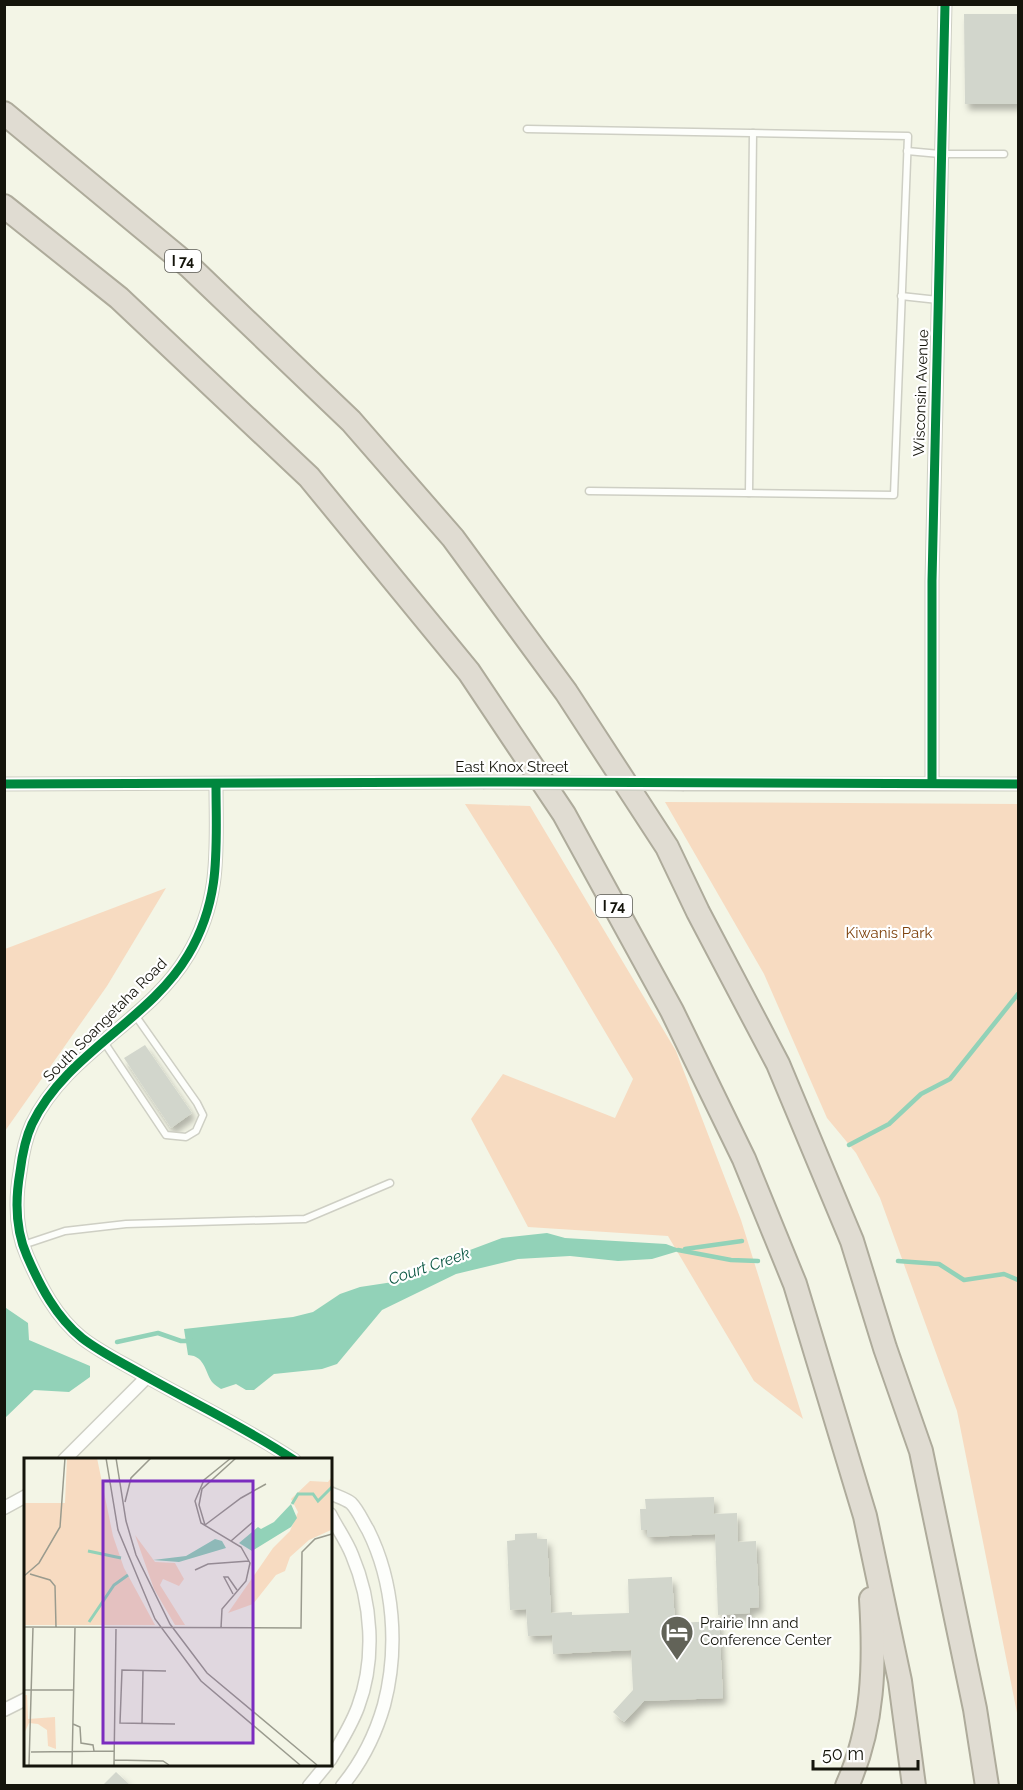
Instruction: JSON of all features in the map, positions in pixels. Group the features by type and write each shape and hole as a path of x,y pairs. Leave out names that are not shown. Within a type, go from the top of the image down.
{"highway":[{"name":"I 74","path":"4,113 190,267 351,421 453,538 566,692 667,847 698,912 778,1064 852,1241 885,1348 921,1451 975,1708 987,1785"},
{"name":"I 74","path":"4,206 119,298 309,477 469,672 569,825 672,1011 744,1159 795,1284 865,1516 900,1681 914,1785"},
{"path":"848,1785 857,1765 865,1736 874,1667 865,1516"}],"street":[{"name":"Wisconsin Avenue","path":"932,783 932,570 945,4"},
{"name":"East Knox Street","path":"4,784 483,782 1018,784"},
{"name":"South Soangetaha Road","path":"216,784 216,866 207,915 187,957 173,976 135,1015 60,1083 44,1103 32,1124 23,1151 17,1200 18,1227 22,1245 49,1300 66,1321 90,1343 147,1377 260,1436 291,1458"},
{"path":"66,1458 147,1377"},
{"path":"332,1494 350,1503 363,1521 375,1545 389,1596 391,1622 391,1666 385,1702 370,1740 342,1785"},
{"path":"4,1508 24,1497"},
{"path":"332,1518 352,1553 360,1575 366,1600 369,1650 358,1707 332,1756"},
{"path":"4,1710 24,1700"},
{"path":"309,1785 325,1766"}],"lane":[{"path":"527,129 908,135 894,495 589,491"},
{"path":"749,493 753,133"},
{"path":"907,151 940,154 1004,153"},
{"path":"901,296 939,300"},
{"path":"104,1041 166,1135 186,1137 196,1131 203,1115 197,1103 135,1015"},
{"path":"22,1245 65,1231 126,1224 306,1219 390,1183"}],"green space":[{"name":"Kiwanis Park","path":"665,802 1018,804 1018,1718 957,1411 880,1198 856,1153 827,1118 764,974"},
{"path":"465,804 530,806 676,1051 741,1220 803,1419 754,1381 668,1236 528,1227 471,1119 503,1074 615,1118 633,1079 559,954"},
{"path":"166,888 107,986 5,1131 5,949"}],"shaded area":[{"path":"547,1233 565,1238 666,1244 682,1250 652,1259 618,1261 570,1256 518,1259 456,1274 382,1310 337,1364 322,1369 274,1374 254,1390 246,1390 236,1384 221,1389 210,1379 202,1362 188,1355 184,1329 293,1317 313,1312 340,1294 433,1270 470,1250 502,1238"},
{"path":"6,1308 28,1323 29,1340 90,1366 90,1377 69,1392 34,1390 5,1418"}],"building":[{"path":"964,14 1018,14 1018,104 965,104"},
{"path":"145,1045 192,1113 171,1128 124,1058"},
{"path":"714,1497 714,1514 737,1513 738,1542 756,1541 759,1607 750,1608 750,1613 718,1615 715,1534 647,1537 647,1530 641,1530 640,1509 646,1509 645,1499"},
{"path":"537,1533 537,1539 547,1539 551,1613 572,1612 572,1615 629,1613 628,1579 672,1577 675,1623 719,1621 723,1698 644,1701 624,1722 613,1712 633,1690 631,1650 553,1654 552,1635 528,1636 526,1609 510,1610 507,1541 515,1540 515,1534"},
{"path":"116,1772 130,1785 103,1785"}],"waterway":[{"path":"849,1145 889,1124 921,1094 950,1079 1018,994"},
{"path":"685,1249 742,1241"},
{"name":"Court Creek","path":"678,1250 731,1260 758,1261"},
{"name":"Court Creek","path":"898,1261 939,1264 964,1280 1004,1274 1018,1280"},
{"name":"Court Creek","path":"117,1342 158,1333 181,1341 192,1341"}],"cycle path":[{"path":"932,783 932,581 945,4"},
{"path":"4,784 483,782 1018,784"},
{"path":"216,784 215,872 207,913 199,934 188,955 152,999 86,1057 47,1099 32,1124 24,1148 17,1194 18,1225 23,1246 43,1290 64,1321 82,1338 111,1357 291,1458"}],"place":[{"name":"Prairie Inn and Conference Center","path":"677,1661"}]}
